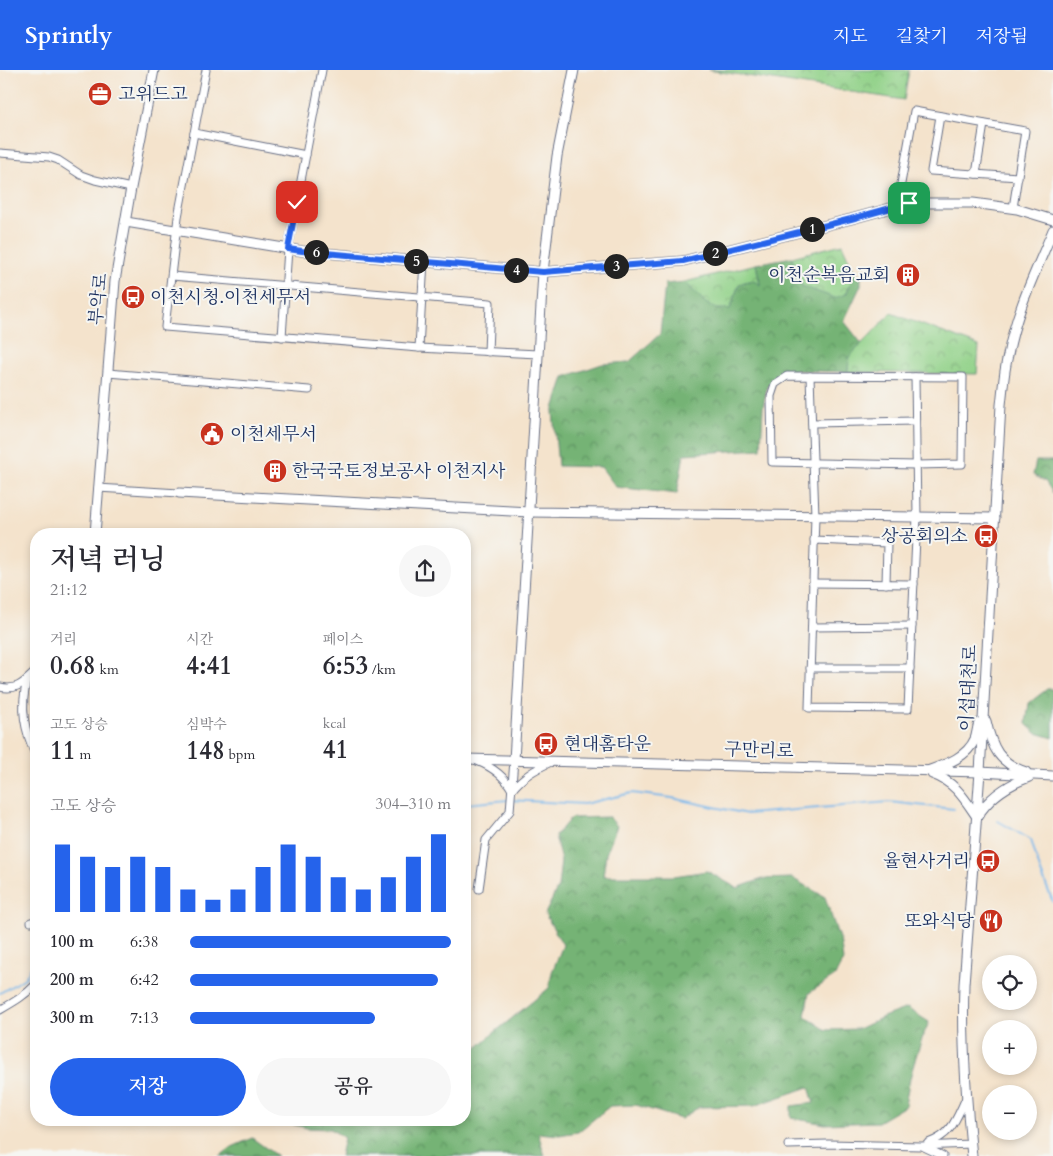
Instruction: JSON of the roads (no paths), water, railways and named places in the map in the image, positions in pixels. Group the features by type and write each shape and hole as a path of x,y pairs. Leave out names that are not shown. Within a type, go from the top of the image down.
{"street":[{"name":"부악로","path":"95,528 115,281 154,70"},
{"path":"206,70 178,217 165,327 419,348 538,354"},
{"path":"282,337 288,249 322,70"},
{"path":"479,889 486,840 511,808 543,272 557,156 574,70"},
{"path":"897,206 914,111 1024,131 1013,208"},
{"path":"940,116 931,171 1018,177"},
{"path":"976,174 984,124"},
{"path":"194,133 306,155"},
{"path":"0,153 49,157 58,160 81,175 131,188"},
{"path":"126,222 302,251 543,272 683,261 909,203 972,203 1013,208 1053,220"},
{"name":"이섭대천로","path":"972,1156 963,1040 964,984 980,772 1001,407 1008,354 1022,306 1053,230"},
{"path":"419,348 424,261"},
{"path":"172,276 490,303 488,352"},
{"path":"108,373 309,390"},
{"path":"787,376 915,377 963,377 962,464 772,462 771,396 775,384 787,376"},
{"path":"810,376 815,516 809,708 908,709 917,517 915,377"},
{"path":"812,423 916,421"},
{"path":"98,488 529,512 995,518"},
{"path":"814,540 887,542 886,584"},
{"path":"813,584 914,584"},
{"path":"812,627 912,626"},
{"path":"810,668 910,668"},
{"path":"0,687 12,688 19,686 30,677"},
{"path":"27,680 24,694 24,709 25,724 30,742"},
{"path":"925,771 947,764 968,749 974,740 984,706"},
{"path":"984,706 990,739 997,753 1004,761 1016,769 1035,775"},
{"name":"구만리로","path":"471,759 980,772 1053,776"},
{"path":"471,760 490,766 507,781 512,790"},
{"path":"512,790 527,774 554,761"},
{"path":"925,771 943,778 952,785 960,793 976,818 991,798 1016,782 1035,775"},
{"path":"0,1010 30,991"},
{"path":"921,1146 938,1140 951,1129 966,1098"},
{"path":"788,1145 921,1146 971,1144"},
{"path":"921,1146 943,1156"}],"waterway":[{"path":"471,803 508,800 584,804 632,793 672,798 747,814 889,802 954,809"},
{"path":"998,821 1031,840 1040,870 1053,902"},
{"path":"0,993 25,978 30,969"}],"place":[{"name":"고위드고","path":"100,94"},
{"name":"이천순복음교회","path":"908,275"},
{"name":"이천시청.이천세무서","path":"133,297"},
{"name":"이천세무서","path":"212,434"},
{"name":"한국국토정보공사 이천지사","path":"275,471"},
{"name":"상공회의소","path":"986,536"},
{"name":"현대홈타운","path":"546,744"},
{"name":"율현사거리","path":"988,861"},
{"name":"또와식당","path":"991,921"}]}
